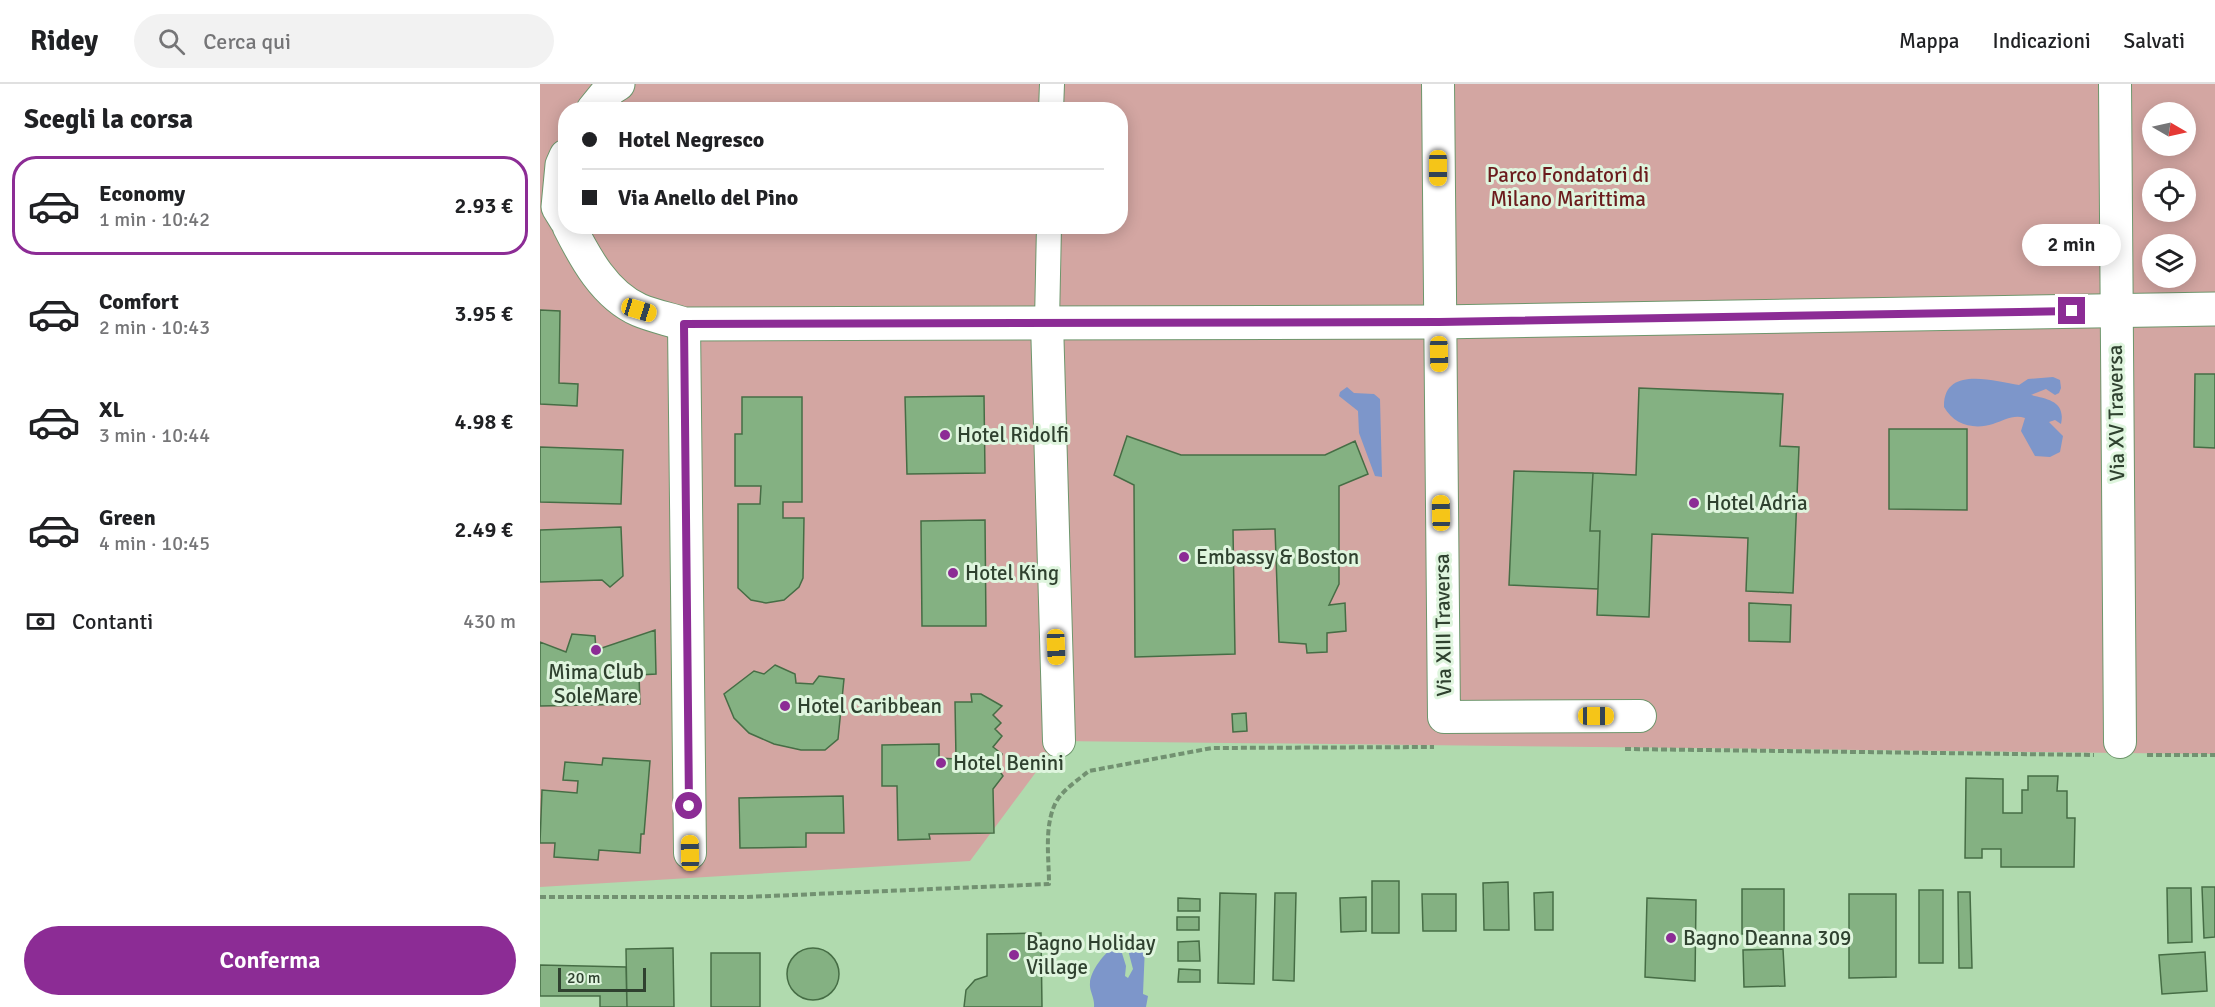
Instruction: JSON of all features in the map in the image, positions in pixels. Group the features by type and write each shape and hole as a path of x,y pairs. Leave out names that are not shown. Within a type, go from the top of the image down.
{"street":[{"path":"599,102 610,89 618,84"},
{"path":"1051,102 1052,84"},
{"name":"Via XIII Traversa","path":"1438,84 1444,717 1640,716"},
{"name":"Via XV Traversa","path":"2115,84 2115,311 2121,751"},
{"path":"570,234 596,273 617,295 639,310 684,324 1439,322 2215,309"},
{"path":"1049,234 1047,322 1059,741"},
{"path":"684,324 690,853"}],"path":[{"path":"540,897 746,897 1049,884 1048,827 1056,802 1089,771 1212,748 1444,747"},
{"path":"1620,749 2121,751 2215,755"}],"green space":[{"name":"Parco Fondatori di Milano Marittima","path":"540,84 2215,84 2215,754 1059,741 970,861 540,887"}],"water":[{"path":"2053,377 2060,380 2059,393 2055,395 2046,389 2031,395 2054,402 2061,410 2061,424 2055,420 2049,422 2063,436 2060,452 2050,457 2035,456 2021,431 2025,418 2013,417 1986,426 1972,426 1953,418 1944,407 1946,394 1952,385 1961,381 1984,379 2019,385 2028,379"},
{"path":"1347,387 1354,393 1374,394 1380,399 1382,477 1375,476 1359,433 1358,411 1339,396 1340,392"},
{"path":"1135,945 1145,946 1143,994 1148,996 1146,1007 1094,1007 1090,983 1092,973 1099,962 1111,949 1115,947 1121,950 1126,966 1125,976 1128,978 1133,969 1128,950"}],"building":[{"path":"540,310 560,311 559,383 578,384 577,406 540,404"},
{"path":"2195,374 2215,374 2215,448 2194,447"},
{"name":"Hotel Adria","path":"1639,388 1783,394 1780,446 1799,447 1793,593 1746,591 1748,538 1652,534 1649,617 1597,615 1600,531 1590,531 1593,473 1636,475"},
{"name":"Hotel Ridolfi","path":"984,396 985,473 907,474 905,397"},
{"path":"742,397 802,397 802,502 783,502 783,518 804,518 803,578 799,587 784,600 766,603 751,600 738,588 738,504 760,504 761,486 735,486 735,434 742,434"},
{"path":"1889,429 1967,429 1967,510 1889,509"},
{"name":"Embassy & Boston","path":"1127,436 1181,455 1325,455 1355,441 1368,474 1339,486 1339,584 1329,605 1345,603 1346,631 1327,633 1327,652 1307,653 1306,644 1279,642 1275,529 1233,530 1235,654 1135,657 1134,485 1114,475"},
{"path":"540,447 623,450 621,504 540,502"},
{"path":"1514,471 1593,473 1590,531 1600,531 1598,589 1509,585"},
{"name":"Hotel King","path":"985,520 986,626 922,626 921,521"},
{"path":"621,527 623,576 610,587 602,580 540,582 540,530"},
{"path":"1749,603 1791,605 1790,642 1749,641"},
{"path":"655,630 656,674 639,675 640,704 540,706 540,642 566,652 572,634 595,636 596,650"},
{"name":"Hotel Caribbean","path":"775,665 795,674 796,683 813,684 819,676 844,679 838,739 825,750 801,750 774,744 749,733 734,718 724,694 754,671 764,674"},
{"name":"Hotel Benini","path":"971,694 981,694 1002,706 993,715 1001,723 995,729 1002,736 993,747 1002,754 997,767 1003,776 993,789 994,833 929,834 930,839 898,840 897,786 882,786 882,745 939,744 939,758 956,759 955,702 972,702"},
{"path":"1246,713 1247,731 1233,732 1232,714"},
{"path":"603,758 650,761 644,834 641,834 640,853 599,850 598,860 554,857 555,843 540,843 542,790 577,793 578,781 563,780 565,762 602,765"},
{"path":"2028,776 2058,776 2057,791 2067,791 2067,818 2075,818 2074,867 2001,867 2001,849 1982,849 1982,858 1965,858 1966,778 2003,779 2003,813 2022,813 2022,790 2028,790"},
{"path":"843,796 844,833 806,833 806,847 740,848 739,798"},
{"path":"1372,881 1399,881 1399,933 1372,933"},
{"path":"1508,882 1509,930 1484,930 1483,883"},
{"path":"2202,887 2215,887 2215,937 2204,938"},
{"path":"2167,888 2191,888 2192,942 2168,943"},
{"path":"1742,889 1784,889 1784,934 1742,934"},
{"path":"1919,890 1943,890 1943,963 1919,963"},
{"path":"1553,892 1553,930 1535,930 1534,893"},
{"path":"1958,892 1970,892 1972,968 1959,968"},
{"path":"1220,893 1256,894 1254,984 1218,983"},
{"path":"1275,893 1296,893 1294,981 1273,980"},
{"path":"1422,894 1456,894 1456,931 1423,931"},
{"path":"1849,894 1896,894 1896,977 1849,978"},
{"path":"1366,897 1366,931 1341,932 1340,898"},
{"path":"1178,898 1200,899 1200,911 1178,911"},
{"name":"Bagno Deanna 309","path":"1647,898 1696,900 1695,981 1645,977"},
{"path":"1177,917 1199,917 1199,930 1177,930"},
{"name":"Bagno Holiday Village","path":"1041,933 1042,1007 964,1007 966,990 975,980 987,976 987,934"},
{"path":"1199,941 1200,961 1178,961 1178,942"},
{"path":"673,948 674,1007 627,1007 626,949"},
{"path":"813,948 823,950 831,956 837,964 839,974 837,984 831,992 823,998 813,1000 803,998 795,992 789,984 787,974 789,964 795,956 803,950"},
{"path":"1783,949 1785,986 1744,987 1743,950"},
{"path":"2205,952 2207,991 2162,994 2159,955"},
{"path":"711,953 760,953 760,1007 711,1007"},
{"path":"540,965 626,967 627,1007 600,1007 600,996 540,996"},
{"path":"1179,969 1200,970 1200,982 1178,982"}],"place":[{"name":"Hotel Ridolfi","path":"945,435"},
{"name":"Hotel Adria","path":"1694,503"},
{"name":"Embassy & Boston","path":"1184,557"},
{"name":"Hotel King","path":"953,573"},
{"name":"Mima Club SoleMare","path":"596,650"},
{"name":"Hotel Caribbean","path":"785,706"},
{"name":"Hotel Benini","path":"941,763"},
{"name":"Bagno Deanna 309","path":"1671,938"},
{"name":"Bagno Holiday Village","path":"1014,955"}],"route":[{"path":"689,806 684,324 1439,322 2072,311"}]}
